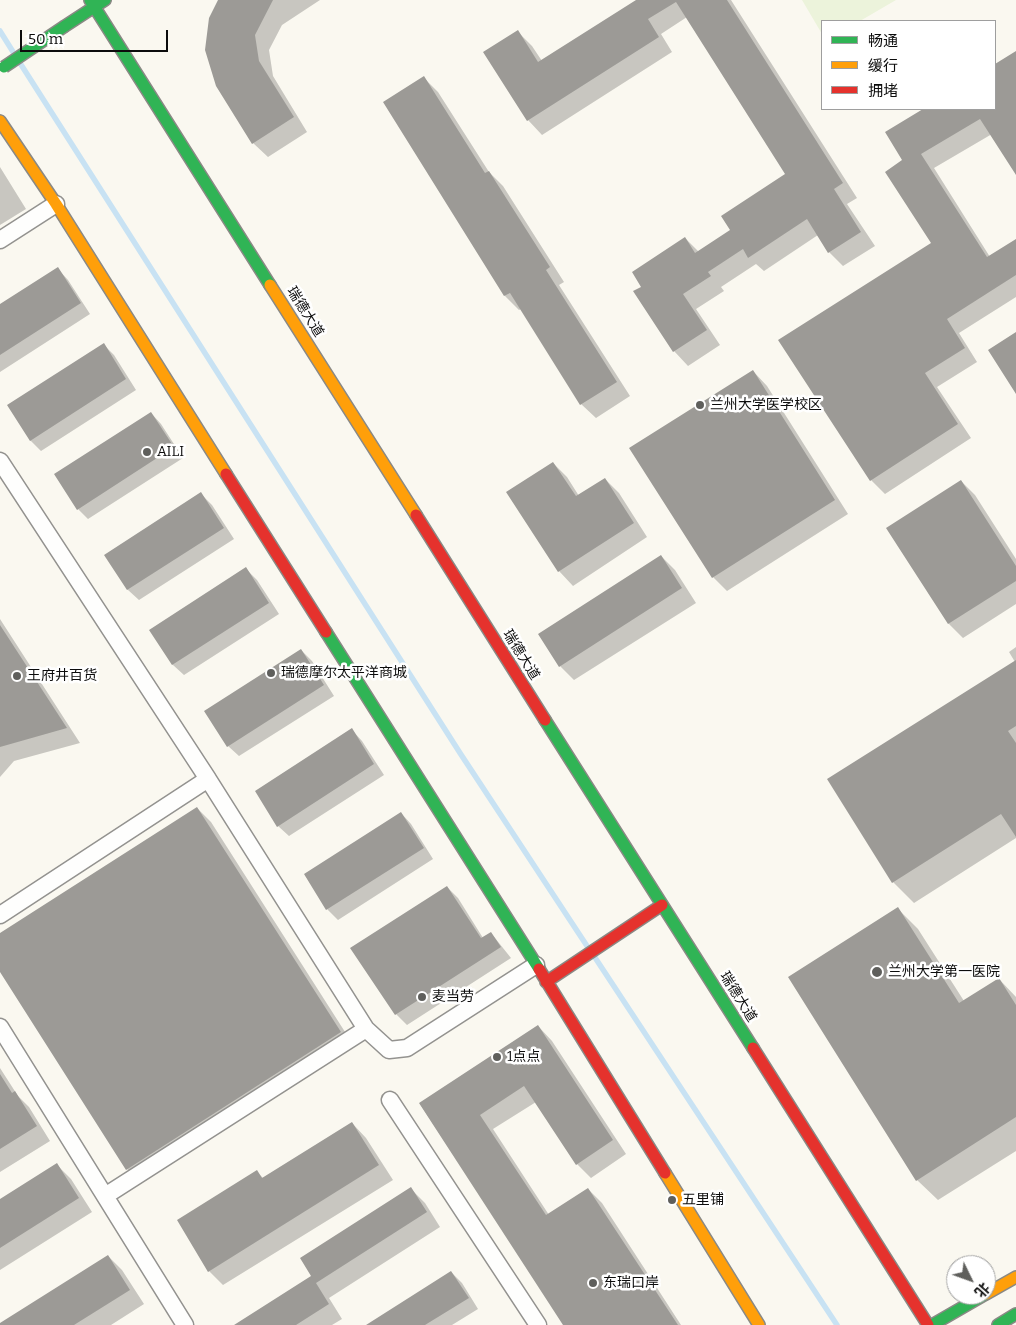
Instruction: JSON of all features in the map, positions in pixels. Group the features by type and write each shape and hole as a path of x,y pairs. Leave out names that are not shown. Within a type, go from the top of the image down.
{"street":[{"path":"2,67 65,26 92,3 105,0"},
{"name":"瑞德大道","path":"92,3 930,1325"},
{"path":"0,121 56,204 536,965 759,1325"},
{"path":"0,240 56,204"},
{"path":"0,461 208,779 366,1029 389,1050 407,1048 536,965"},
{"path":"0,915 208,779"},
{"path":"546,982 608,939 662,905"},
{"path":"0,1027 185,1325"},
{"path":"105,1196 366,1029"},
{"path":"390,1100 538,1325"},
{"path":"996,1288 1016,1277"},
{"path":"930,1325 965,1305"},
{"path":"998,1325 1016,1314"}],"green space":[{"path":"802,0 896,0 862,20 821,20 821,32"}],"building":[{"path":"218,0 273,0 255,35 259,61 294,117 252,144 216,86 205,50 209,18"},
{"path":"636,0 727,0 843,183 834,189 861,232 828,253 807,219 748,258 743,249 708,272 711,276 683,294 707,330 673,352 633,291 641,287 632,272 685,237 695,253 730,230 721,216 785,174 676,2 648,19 659,37 527,121 483,52 518,30 538,62"},
{"path":"1016,51 1016,175 980,119 921,154 987,257 1016,239 1016,275 947,319 965,348 925,373 958,424 870,481 778,340 931,243 885,172 902,160 885,132 921,110 996,110 996,63"},
{"path":"424,76 485,173 489,171 550,267 546,270 617,382 580,405 510,293 504,296 383,102"},
{"path":"58,267 81,303 0,355 0,304"},
{"path":"1016,332 1016,394 988,350"},
{"path":"104,343 126,379 30,441 7,405"},
{"path":"753,370 835,500 712,578 629,448"},
{"path":"151,412 174,447 77,510 54,474"},
{"path":"553,462 576,496 605,478 634,523 558,572 506,492"},
{"path":"961,480 1016,566 1016,581 948,624 886,528"},
{"path":"201,492 224,528 127,590 104,555"},
{"path":"661,555 682,588 559,667 538,634"},
{"path":"246,567 269,603 172,665 149,630"},
{"name":"王府井百货","path":"0,625 67,728 0,747"},
{"path":"301,649 324,685 227,747 204,711"},
{"path":"1016,660 1016,726 1008,731 1016,743 1016,837 1001,814 892,883 827,779"},
{"path":"352,728 374,764 277,827 255,791"},
{"path":"197,807 341,1032 126,1170 0,972 0,933"},
{"path":"401,812 424,848 326,910 304,874"},
{"path":"447,886 481,938 491,932 501,947 395,1015 350,948"},
{"path":"898,907 959,1003 999,978 1016,1005 1016,1117 916,1181 788,977"},
{"path":"538,1025 613,1140 576,1165 524,1086 480,1115 546,1215 588,1188 678,1325 563,1325 419,1103"},
{"path":"0,1074 12,1093 15,1091 37,1126 0,1149"},
{"path":"352,1122 379,1165 208,1272 177,1220 257,1170 262,1178"},
{"path":"57,1163 79,1198 0,1248 0,1199"},
{"path":"411,1187 427,1212 316,1283 329,1304 296,1325 234,1325 311,1276 300,1258"},
{"path":"108,1255 130,1290 74,1325 0,1325 0,1323"},
{"path":"451,1271 469,1298 425,1325 366,1325"}],"waterway":[{"path":"0,31 15,55"},
{"path":"20,63 460,753 589,949"},
{"path":"594,956 837,1325"}],"traffic: fast":[{"path":"90,0 270,285"},
{"path":"65,26 105,0"},
{"path":"4,67 65,26"},
{"path":"326,632 539,969"},
{"path":"545,720 753,1048"},
{"path":"932,1325 967,1305"},
{"path":"998,1325 1016,1314"}],"traffic: slow":[{"path":"0,121 56,204 226,474"},
{"path":"270,285 416,515"},
{"path":"665,1173 759,1325"},
{"path":"996,1288 1016,1277"}],"traffic: jam":[{"path":"226,474 326,632"},
{"path":"416,515 545,720"},
{"path":"546,982 662,905"},
{"path":"539,969 665,1173"},
{"path":"753,1048 928,1325"}],"place":[{"name":"兰州大学医学校区","path":"700,405"},
{"name":"AILI","path":"147,452"},
{"name":"瑞德摩尔太平洋商城","path":"271,673"},
{"name":"王府井百货","path":"17,676"},
{"name":"兰州大学第一医院","path":"877,972"},
{"name":"麦当劳","path":"422,997"},
{"name":"1点点","path":"497,1057"},
{"name":"五里铺","path":"672,1200"},
{"name":"东瑞口岸","path":"593,1283"}]}
